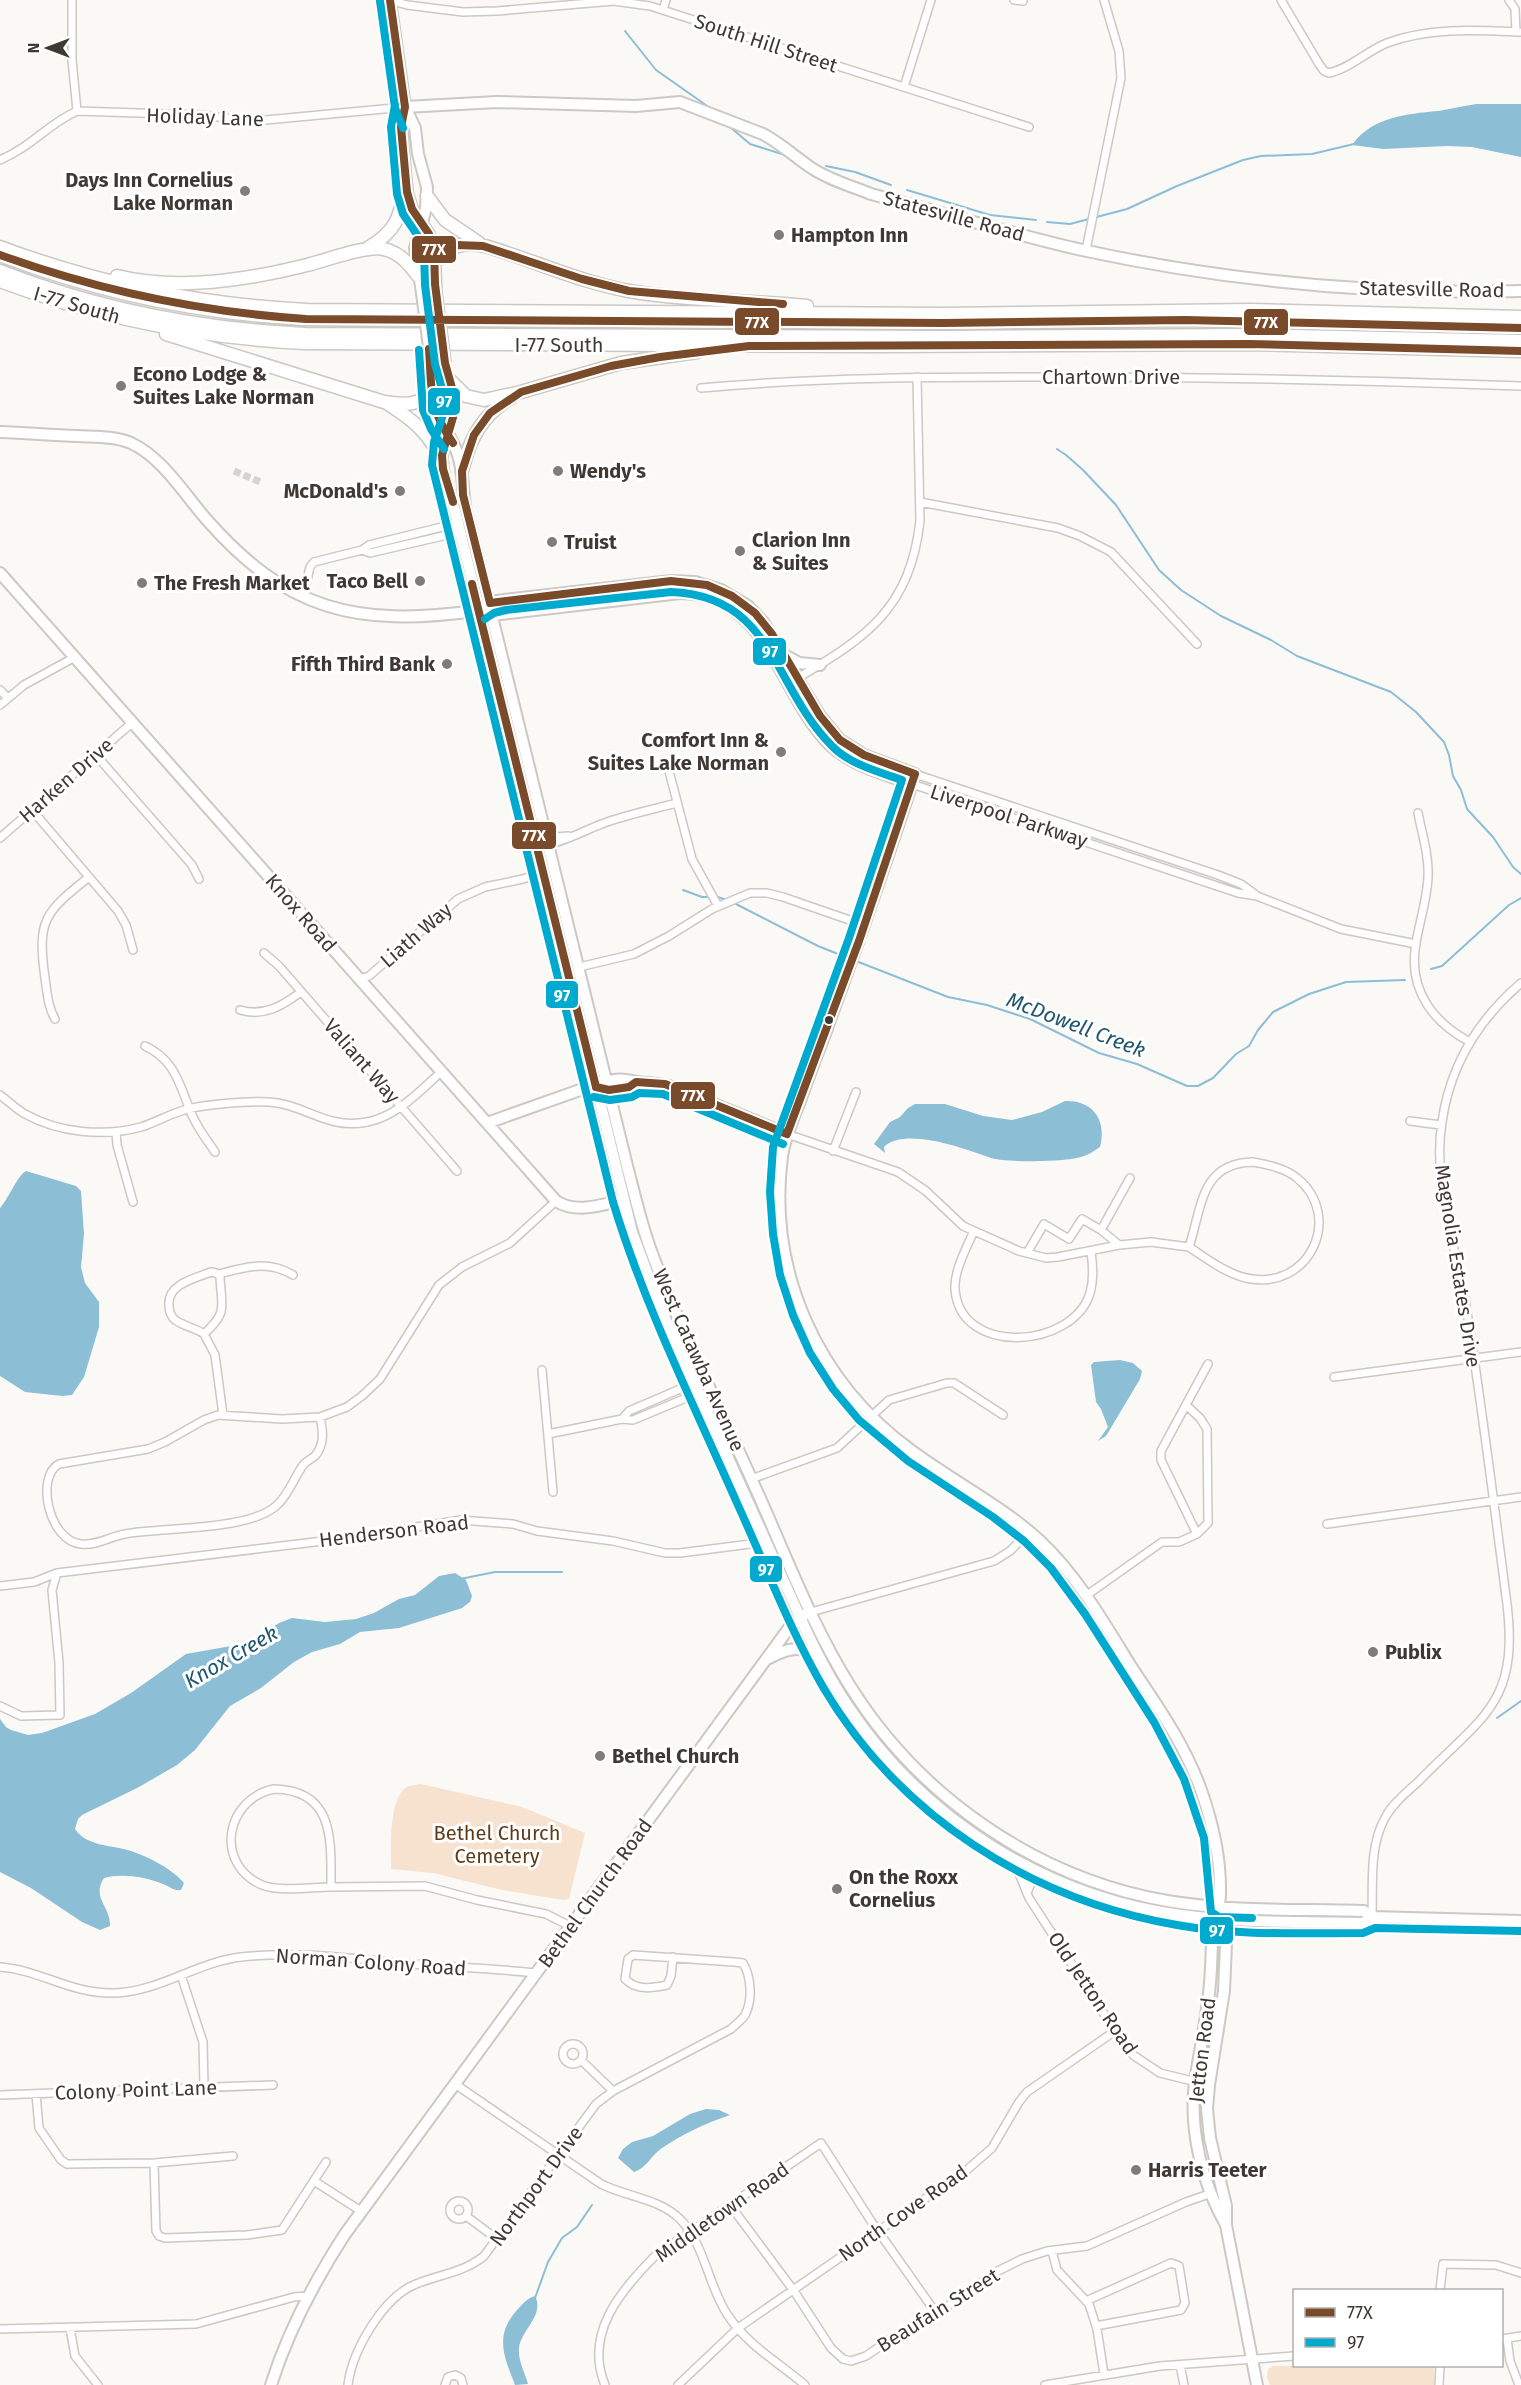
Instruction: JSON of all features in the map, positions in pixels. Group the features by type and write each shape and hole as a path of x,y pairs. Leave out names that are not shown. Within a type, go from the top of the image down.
{"highway":[{"path":"364,250 386,237 394,227 406,188"},
{"path":"427,196 445,220 483,246 582,279 628,291 880,314"},
{"path":"436,261 457,245 483,246"},
{"path":"0,247 110,282 183,297 290,310 880,314 1250,310 1521,317"},
{"path":"68,270 164,282 214,281 278,271 378,248 393,251 408,262 418,276"},
{"path":"0,255 84,284 157,302 231,314 306,319 943,323 1185,320 1521,328"},
{"path":"0,271 80,298 154,316 229,328 297,334 943,338 1249,335 1521,340"},
{"name":"I-77 South","path":"0,281 102,314 203,334 288,342 749,346 1249,344 1521,351"},
{"path":"102,314 384,402 416,403 431,390"},
{"path":"449,379 461,392 474,400 489,400 621,363 749,346"},
{"path":"462,471 478,427 498,406 521,392"},
{"path":"384,402 422,428 442,463"}],"main road":[{"path":"390,0 405,107 415,128 418,154 426,179 427,196"},
{"name":"Statesville Road","path":"405,107 497,102 636,106 680,102 763,134 811,168 845,184 992,227 1086,250 1190,270 1305,284 1404,291 1521,291"},
{"name":"West Catawba Avenue","path":"405,107 401,127 406,188 410,204 433,243 436,261 436,293 454,405 442,463 623,1200 637,1246 660,1307 820,1659 862,1726 904,1776 957,1822 1013,1859 1044,1875 1090,1893 1136,1906 1227,1920 1363,1923 1372,1917 1521,1921"},
{"name":"West Catawba Avenue","path":"427,196 415,248 431,363 431,390 435,413 458,452 464,502 640,1215 660,1276 812,1612 845,1678 881,1731 936,1789 976,1821 1034,1856 1093,1882 1166,1900 1220,1907 1364,1911 1372,1917"},
{"path":"0,432 107,438 129,442 140,448 164,469 227,543 271,580 303,597 347,611 381,617 407,618 479,610 490,603"},
{"name":"Knox Road","path":"0,573 556,1201"},
{"name":"Liverpool Parkway","path":"490,603 671,581 694,582 721,590 748,606 768,628 785,655 793,680"},
{"name":"Liverpool Parkway","path":"479,610 493,615 681,593 695,594 727,606 751,624 820,717 840,740 864,755 914,779"},
{"path":"785,655 799,663 820,665"},
{"path":"520,778 529,791 543,841 549,844"},
{"path":"914,779 787,1134 782,1162 780,1209 784,1246 795,1292 816,1343 836,1377 869,1417 915,1454 1029,1532 1067,1569 1087,1595 1171,1728 1191,1765 1201,1789 1218,1854 1220,1907 1227,1920"},
{"path":"543,872 551,875 564,927 574,946"},
{"path":"487,1124 580,1090 608,1086 628,1079 675,1088 787,1134"},
{"path":"556,1201 562,1206 579,1208 623,1200"},
{"path":"637,1246 648,1262 668,1310 672,1314 676,1312"},
{"path":"696,1388 702,1386 726,1434 737,1447"},
{"name":"Bethel Church Road","path":"271,2385 284,2349 308,2296 328,2260 361,2211 789,1628 800,1617 812,1612"},
{"path":"766,1660 788,1650 799,1648 810,1651 820,1659"},
{"path":"904,1776 911,1774 951,1808 976,1821"},
{"name":"Jetton Road","path":"1220,1907 1213,1919 1208,2001 1195,2083 1194,2119 1196,2138 1212,2193 1217,2209 1226,2225"},
{"name":"Jetton Road","path":"1227,1920 1224,1990 1209,2085 1209,2132 1226,2206 1226,2225 1257,2385"}],"street":[{"path":"0,160 25,148 54,123 77,111 72,60 72,0"},
{"name":"South Hill Street","path":"390,0 464,12 497,12 614,1 639,4 1029,127"},
{"path":"663,10 666,0"},
{"path":"904,87 931,0"},
{"path":"1014,0 1023,1"},
{"path":"1086,250 1121,78 1119,51 1104,0"},
{"path":"1281,0 1319,64 1324,71 1329,73 1378,47 1412,37 1455,30 1518,32 1515,9 1509,0"},
{"name":"Holiday Lane","path":"77,111 200,115 255,121 405,107"},
{"path":"793,680 861,638 896,598 908,572 917,540 920,502 917,376"},
{"name":"Chartown Drive","path":"701,388 767,382 917,376 1251,378 1521,386"},
{"path":"920,502 1058,528 1080,536 1110,552 1197,645"},
{"path":"303,597 310,567 314,562 362,550 369,545 459,528"},
{"path":"0,705 24,685 75,657"},
{"path":"0,690 8,698"},
{"name":"Harken Drive","path":"0,838 133,722"},
{"path":"95,754 192,865 199,879"},
{"path":"669,771 692,859 718,906"},
{"name":"Liverpool Parkway","path":"914,779 1218,875 1241,884 1257,896 1326,925 1416,944"},
{"path":"547,832 556,837 568,836 608,821 677,803"},
{"path":"32,810 123,918 133,950"},
{"path":"1418,813 1427,855 1428,876 1416,944 1416,977 1424,1001 1446,1028 1470,1042"},
{"path":"549,844 562,842 568,836"},
{"name":"Liath Way","path":"360,979 369,976 458,899 485,887 543,872"},
{"path":"56,1018 50,1007 41,952 43,925 54,907 89,877"},
{"path":"579,968 634,954 718,906 750,893 767,893 864,924"},
{"name":"Valiant Way","path":"264,953 301,992 457,1171"},
{"name":"Magnolia Estates Drive","path":"1372,1917 1374,1856 1385,1817 1478,1725 1499,1695 1506,1676 1510,1638 1493,1501 1466,1305 1441,1182 1439,1149 1441,1125 1452,1081 1470,1042 1490,1012 1521,983"},
{"path":"240,1010 257,1013 268,1011 278,1008 301,992"},
{"path":"145,1046 163,1057 177,1074 198,1127 215,1152"},
{"path":"0,1095 28,1116 55,1126 96,1132 116,1132 140,1127 190,1108 270,1102 322,1119 356,1124 380,1119 441,1072"},
{"path":"832,1150 856,1092"},
{"path":"1410,1121 1441,1125"},
{"path":"116,1132 134,1202"},
{"path":"787,1134 898,1172 926,1191 956,1221 973,1233 1046,1258 1091,1252 1119,1245 1159,1242 1189,1247 1230,1272 1247,1278 1268,1279 1290,1274 1304,1263 1314,1248 1317,1227 1314,1202 1296,1177 1283,1170 1253,1162 1236,1164 1221,1172 1208,1184 1199,1207 1189,1247"},
{"path":"1101,1230 1130,1178"},
{"path":"320,1417 323,1436 318,1450 304,1464 276,1506 259,1517 174,1530 126,1534 92,1544 64,1538 55,1526 47,1486 48,1478 54,1467 67,1462 148,1449 204,1420 224,1415 282,1419 320,1417 347,1407 372,1388 396,1355 439,1285 462,1267 510,1243 556,1201"},
{"path":"1027,1253 1044,1224 1069,1239 1082,1219 1101,1230 1119,1245"},
{"path":"973,1233 956,1277 956,1296 965,1315 974,1325 982,1332 999,1338 1044,1333 1065,1325 1079,1312 1092,1286 1091,1252"},
{"path":"224,1415 215,1355 204,1334 176,1320 170,1312 168,1302 172,1293 184,1283 211,1272 219,1274 263,1265 281,1268 293,1275"},
{"path":"204,1334 219,1319 223,1311 219,1274"},
{"path":"1334,1377 1521,1352"},
{"path":"1197,1534 1161,1460 1161,1452 1208,1364"},
{"path":"542,1370 553,1492"},
{"path":"751,1479 837,1448 889,1400 947,1383 954,1383 1003,1416"},
{"path":"548,1434 622,1419 629,1411 696,1388"},
{"path":"1087,1595 1162,1542 1179,1542 1197,1534 1208,1523 1207,1429 1200,1418 1186,1405"},
{"path":"1327,1524 1521,1497"},
{"name":"Henderson Road","path":"0,1587 34,1582 57,1573 340,1539 461,1520 513,1524 537,1531 613,1541 665,1553 766,1542"},
{"name":"Bethel Church Road","path":"812,1612 993,1561 1010,1551 1029,1532"},
{"path":"0,1706 21,1716 60,1715 59,1663 52,1590 57,1573"},
{"path":"331,1887 330,1837 327,1822 315,1804 297,1793 274,1790 258,1794 244,1805 234,1821 231,1842 235,1858 246,1874 261,1884 276,1888 424,1886 546,1914 570,1926"},
{"name":"Old Jetton Road","path":"1013,1859 1027,1893 1115,2031 1133,2055 1150,2068 1172,2078 1209,2085"},
{"path":"1027,1893 1032,1881 1044,1875"},
{"name":"Norman Colony Road","path":"0,1967 18,1969 67,1987 96,1993 142,1989 225,1960 285,1954 536,1973"},
{"path":"633,1955 673,1958 672,1976 667,1985 652,1988 637,1987 625,1979 628,1959 633,1955"},
{"name":"Northport Drive","path":"348,2385 355,2359 386,2304 408,2287 467,2269 484,2256 560,2155 589,2111 613,2091 731,2029 745,2016 749,2003 749,1973 743,1963 673,1958"},
{"path":"181,1975 203,2042 204,2087"},
{"name":"North Cove Road","path":"678,2385 738,2328 952,2181 988,2153 1027,2092 1115,2031"},
{"path":"581,2060 613,2091"},
{"path":"455,2084 601,2184 624,2194 654,2202 680,2219 691,2233 722,2306 738,2328 755,2346 805,2385"},
{"name":"Colony Point Lane","path":"0,2095 273,2085"},
{"path":"36,2094 39,2128 61,2160 67,2164 154,2163 233,2156"},
{"name":"Middletown Road","path":"605,2385 598,2364 598,2340 605,2321 644,2268 655,2256 821,2143 878,2232"},
{"path":"154,2163 156,2231 159,2236 165,2238 247,2235 282,2230 326,2162"},
{"path":"314,2181 361,2211"},
{"name":"Beaufain Street","path":"730,2205 794,2291 831,2348 843,2359 851,2361 866,2356 895,2336 936,2313 996,2272 1022,2259 1102,2241 1186,2202 1212,2193"},
{"path":"466,2216 497,2239"},
{"path":"878,2232 936,2313"},
{"path":"1052,2251 1057,2270 1086,2301 1096,2326 1104,2374"},
{"path":"1086,2301 1172,2263 1179,2266 1185,2303 1181,2310 1096,2326"},
{"path":"1440,2289 1443,2264 1496,2265 1521,2273"},
{"path":"0,2329 196,2324 219,2320 294,2297 308,2296"},
{"path":"70,2328 75,2356 99,2385"},
{"path":"1519,2385 1504,2339 1521,2336"},
{"path":"1045,2385 1104,2374 1180,2364 1293,2356"},
{"path":"1180,2364 1184,2385"},
{"path":"1439,2385 1440,2367"},
{"path":"445,2385 448,2377 455,2375 461,2378 463,2385"}],"green space":[{"name":"Bethel Church Cemetery","path":"421,1784 522,1807 585,1833 569,1899 502,1890 433,1873 391,1869 391,1838 396,1802 407,1787"},
{"path":"1273,2366 1434,2367 1434,2385 1270,2385 1267,2378 1268,2369"}],"water":[{"path":"1476,104 1521,104 1521,157 1472,147 1383,149 1352,145 1369,128 1391,119"},
{"path":"1065,1101 1083,1104 1090,1108 1096,1114 1101,1128 1100,1147 1077,1158 1052,1161 999,1160 953,1145 921,1139 894,1141 884,1147 885,1153 874,1144 890,1122 915,1104 945,1104 983,1116 1012,1120 1042,1112"},
{"path":"26,1171 76,1186 81,1191 84,1234 81,1267 85,1283 99,1302 99,1327 84,1377 72,1395 25,1392 0,1376 0,1208 19,1177"},
{"path":"1120,1360 1133,1363 1142,1371 1140,1379 1106,1436 1098,1441 1108,1427 1096,1402 1091,1365 1094,1362"},
{"path":"455,1573 466,1580 472,1596 470,1602 462,1608 399,1628 360,1632 340,1644 312,1652 294,1662 261,1688 230,1706 195,1750 177,1765 78,1819 75,1829 80,1835 93,1842 131,1851 153,1860 167,1868 184,1883 181,1890 134,1876 104,1878 100,1897 108,1913 110,1926 100,1930 82,1922 31,1888 0,1872 0,1719 11,1730 28,1735 42,1733 95,1714 131,1693 186,1654 248,1643 279,1623 292,1618 325,1622 356,1619 374,1613 399,1599 415,1595 439,1576"},
{"path":"706,2109 719,2110 730,2115 695,2129 670,2143 658,2151 642,2168 634,2172 618,2158 623,2149 632,2142 653,2136 690,2114"},
{"path":"535,2296 537,2310 519,2348 528,2384 515,2385 503,2346 505,2329 517,2310"}],"waterway":[{"path":"625,31 656,70 713,110"},
{"path":"730,127 750,144 788,156"},
{"path":"1047,222 1070,224 1127,209 1243,160 1261,156 1312,154 1354,144"},
{"path":"826,166 855,172 891,185"},
{"path":"907,190 990,215 1036,220"},
{"path":"1057,449 1083,470 1116,505 1159,570 1181,590 1221,616 1271,640 1297,656 1391,692 1416,712 1444,742 1453,776 1461,790 1467,809 1493,837 1513,867 1521,874"},
{"name":"McDowell Creek","path":"683,890 702,897 718,897 726,900"},
{"name":"McDowell Creek","path":"1431,969 1442,966 1509,905 1521,898"},
{"name":"McDowell Creek","path":"732,902 818,946 848,958"},
{"name":"McDowell Creek","path":"856,961 948,997 987,1005 1030,1019 1099,1053 1137,1064 1187,1086 1198,1086 1213,1078 1236,1054 1249,1046 1258,1030 1273,1012 1309,994 1346,982 1405,980"},
{"name":"Knox Creek","path":"460,1579 495,1572 562,1572"},
{"path":"1497,1718 1521,1701"},
{"path":"535,2298 548,2262 562,2238 577,2227 592,2205"}],"tunnel":[{"path":"234,471 263,483"}],"transit line":[{"name":"77X","path":"390,0 405,107 401,127 407,192 412,209 429,234 434,248 435,284 445,363 454,395 454,414 442,455 443,469 453,502"},
{"name":"97","path":"380,1 395,108 403,128"},
{"name":"97","path":"395,105 391,127 397,194 403,214 420,239 424,250 425,285 435,364 444,396 444,412 434,442 432,465 613,1202 640,1279 671,1354 788,1619 823,1687 854,1733 890,1775 930,1812 974,1845 1021,1873 1071,1895 1123,1913 1177,1925 1223,1931 1363,1933 1375,1928 1521,1931"},
{"name":"77X","path":"436,261 457,245 483,246 582,279 629,291 783,304"},
{"name":"77X","path":"0,255 75,279 151,298 228,311 306,319 943,323 1185,320 1521,328"},
{"name":"77X","path":"490,603 463,495 462,471 474,435 490,413 521,392 611,366 660,357 749,346 1249,344 1521,351"},
{"name":"77X","path":"429,349 431,388 435,409 453,443"},
{"name":"97","path":"419,350 423,410 431,429 444,449"},
{"name":"77X","path":"490,603 671,581 707,585 732,596 755,613 772,634 820,716 840,740 864,755 915,774"},
{"name":"77X","path":"472,584 596,1087"},
{"name":"97","path":"485,619 494,613 506,610 671,592 705,597 731,609 751,627 768,648 812,722 832,746 856,763 902,780 849,938 773,1147 770,1192 773,1234 780,1275 793,1315 810,1353 833,1389 859,1420 908,1461 993,1517 1024,1541 1051,1568 1085,1614 1154,1722 1184,1779 1204,1838 1211,1912 1219,1917 1252,1918"},
{"name":"77X","path":"787,1134 859,941 915,774"},
{"name":"77X","path":"596,1087 609,1090 629,1087 636,1082 665,1084 787,1134"},
{"name":"97","path":"594,1097 610,1100 632,1097 639,1093 663,1094 783,1144"}],"place":[{"name":"Days Inn Cornelius Lake Norman","path":"245,191"},
{"name":"Hampton Inn","path":"779,235"},
{"name":"Econo Lodge & Suites Lake Norman","path":"121,386"},
{"name":"Wendy's","path":"558,471"},
{"name":"McDonald's","path":"400,491"},
{"name":"Truist","path":"552,542"},
{"name":"Clarion Inn & Suites","path":"740,551"},
{"name":"Taco Bell","path":"420,581"},
{"name":"The Fresh Market","path":"142,583"},
{"name":"Fifth Third Bank","path":"447,664"},
{"name":"Comfort Inn & Suites Lake Norman","path":"781,752"},
{"name":"Publix","path":"1373,1652"},
{"name":"Bethel Church","path":"600,1756"},
{"name":"On the Roxx Cornelius","path":"837,1889"},
{"name":"Harris Teeter","path":"1136,2170"}]}
